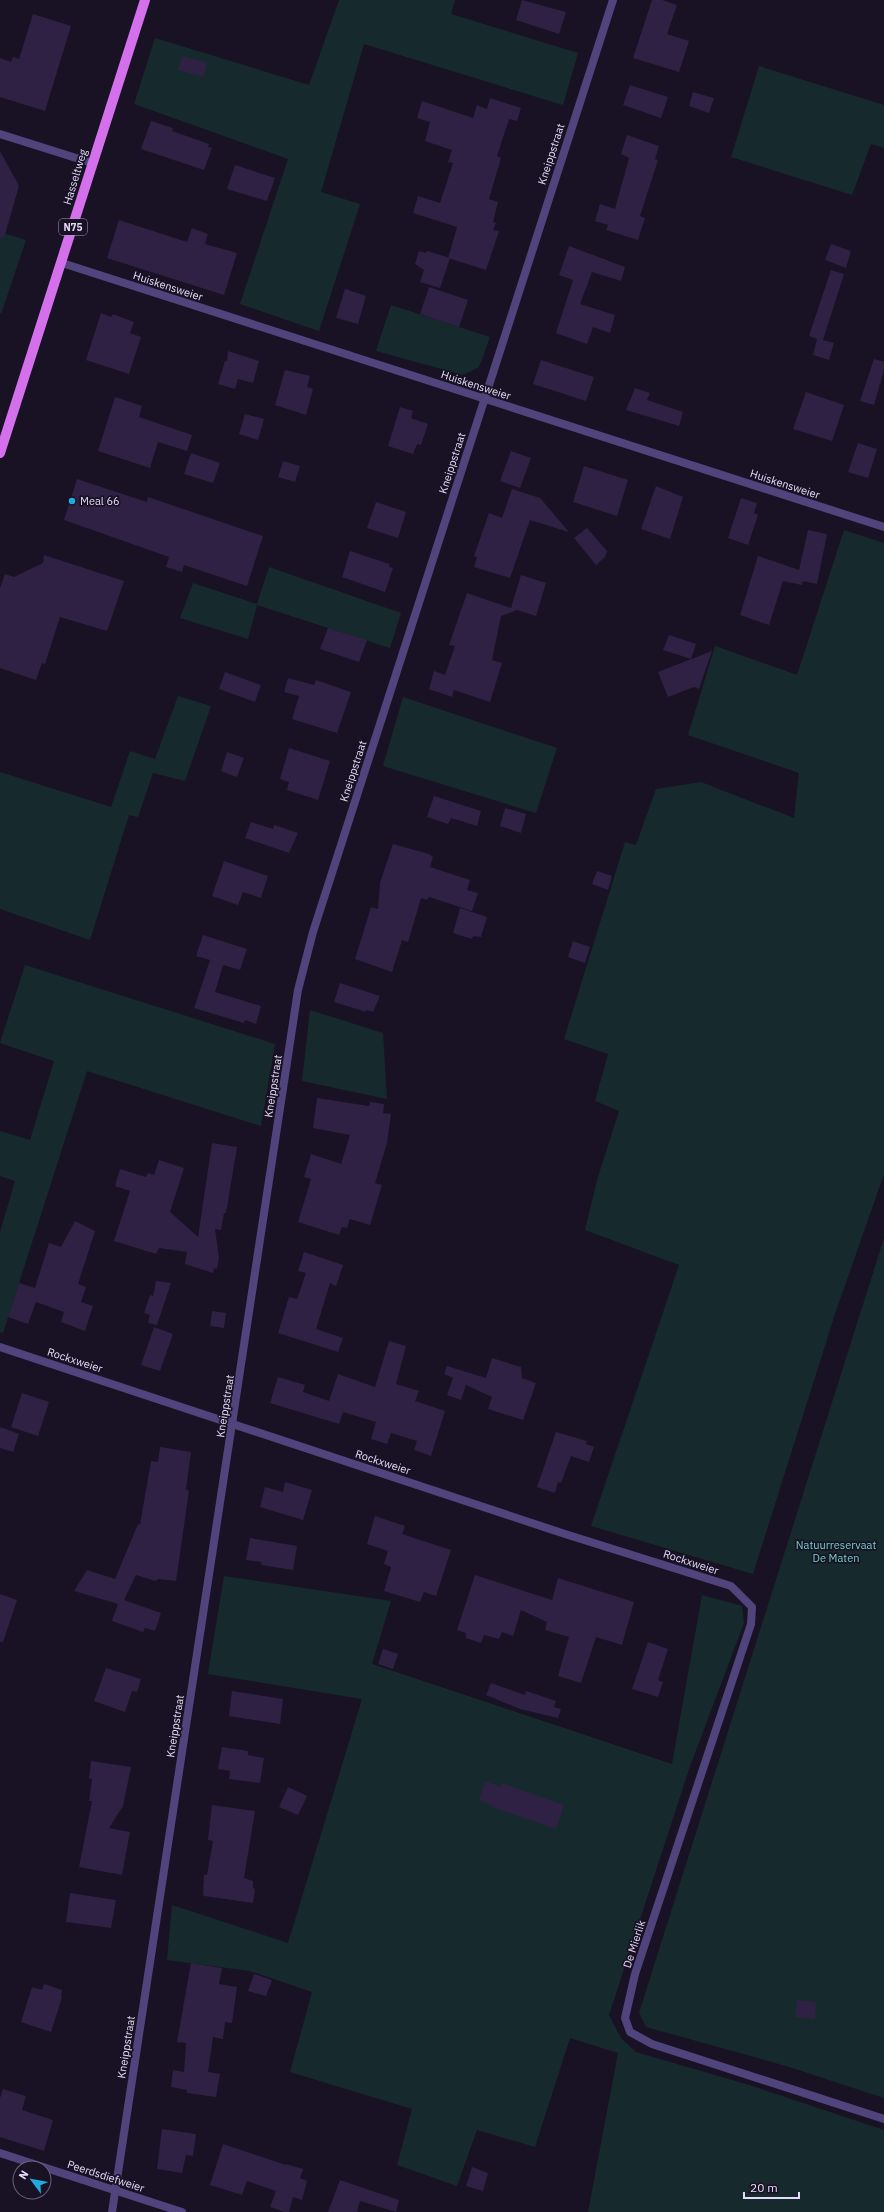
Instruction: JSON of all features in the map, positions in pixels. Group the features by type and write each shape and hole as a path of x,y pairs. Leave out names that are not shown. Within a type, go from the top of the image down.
{"main road":[{"name":"Hasseltweg","path":"0,453 145,0"}],"street":[{"name":"Kneippstraat","path":"112,2212 298,990 313,932 613,0"},
{"path":"0,134 92,163"},
{"name":"Huiskensweier","path":"62,263 884,527"},
{"name":"Rockxweier","path":"0,1347 731,1586 752,1607"},
{"name":"De Mierlik","path":"752,1607 751,1624 635,1974 625,2018 630,2032 652,2044 884,2119"},
{"name":"Peerdsdiefweier","path":"0,2153 182,2212"}],"green space":[{"path":"339,0 455,0 451,14 578,53 563,105 364,44 321,192 360,204 319,331 240,304 288,159 134,104 155,38 309,85"},
{"path":"759,66 884,105 884,148 871,144 852,195 731,157"},
{"path":"0,232 26,240 1,314 0,313"},
{"path":"391,305 490,337 479,367 463,375 376,351"},
{"path":"844,530 884,543 884,1174 835,1314 753,1574 591,1526 679,1265 585,1230 597,1180 619,1111 595,1101 608,1054 564,1039 625,842 636,845 656,789 701,782 794,818 799,773 688,735 715,646 797,675"},
{"path":"269,567 401,613 390,648 257,605 248,639 180,618 193,583 257,604"},
{"path":"178,696 211,706 185,781 153,773 138,817 129,815 90,940 0,909 0,772 111,807 130,751 155,759"},
{"path":"403,697 557,748 536,813 383,766"},
{"path":"25,965 275,1044 261,1126 87,1071 3,1333 0,1332 0,1232 15,1181 0,1176 0,1131 30,1140 54,1061 0,1043"},
{"path":"310,1010 383,1033 387,1099 302,1081"},
{"name":"Natuurreservaat De Maten","path":"884,1238 884,2098 786,2066 646,2027 639,2013"},
{"path":"224,1576 391,1601 372,1664 672,1764 702,1595 742,1606 744,1623 689,1769 609,2015 621,2038 636,2052 749,2085 884,2130 884,2212 588,2212 618,2053 570,2038 535,2147 477,2130 457,2186 397,2165 412,2109 290,2072 312,1992 250,1971 167,1960 172,1905 288,1943 362,1699 208,1674"}],"building":[{"path":"522,0 566,12 559,34 516,20"},
{"path":"652,0 662,0 677,5 667,34 689,41 679,72 633,58"},
{"path":"33,14 71,26 45,111 0,97 0,58 11,62 13,57 19,59"},
{"path":"182,56 207,63 203,77 178,70"},
{"path":"630,85 668,97 661,118 623,105"},
{"path":"693,92 714,98 709,113 689,106"},
{"path":"490,98 521,108 517,121 509,119 497,156 501,158 489,199 498,202 493,222 496,223 493,230 499,231 486,270 448,258 457,227 413,213 418,196 440,203 453,163 448,162 452,150 425,141 430,122 417,118 422,101 473,118 477,105 487,109"},
{"path":"151,121 173,128 172,131 209,144 208,147 212,148 204,170 141,149"},
{"path":"627,135 659,146 655,159 658,160 640,216 645,218 638,240 606,230 608,225 595,221 600,204 615,209 629,158 621,154"},
{"path":"0,151 19,186 4,238 0,237"},
{"path":"235,165 275,178 267,201 227,189"},
{"path":"119,220 187,242 192,228 208,234 205,244 237,253 224,295 107,258"},
{"path":"831,244 851,251 846,268 825,260"},
{"path":"569,246 625,267 621,281 592,272 580,304 615,315 610,333 593,327 587,344 556,333 573,280 559,275"},
{"path":"419,251 426,253 427,251 450,258 440,288 420,282 424,270 415,264"},
{"path":"831,270 844,274 823,340 834,343 829,360 813,355 817,339 809,336"},
{"path":"429,287 468,300 459,327 420,314"},
{"path":"345,289 366,296 358,324 336,318"},
{"path":"101,313 111,317 113,314 134,322 130,333 141,337 129,374 86,360"},
{"path":"228,351 259,361 253,383 238,379 235,389 218,384 225,361 227,361"},
{"path":"874,359 884,362 884,370 874,405 860,401"},
{"path":"541,360 594,377 586,401 533,384"},
{"path":"285,370 310,376 307,387 313,389 306,415 275,405"},
{"path":"635,388 650,393 647,400 683,412 679,426 626,410"},
{"path":"806,392 844,405 832,441 793,429"},
{"path":"115,397 142,406 139,417 192,435 187,451 158,442 150,468 98,451"},
{"path":"400,407 413,411 411,418 428,424 421,445 417,444 413,454 388,446"},
{"path":"245,414 264,419 258,440 239,434"},
{"path":"858,443 877,449 868,478 848,472"},
{"path":"511,451 531,458 520,488 500,481"},
{"path":"191,453 220,463 213,483 184,474"},
{"path":"283,461 300,466 295,482 278,477"},
{"path":"584,466 628,480 617,516 573,502"},
{"path":"77,479 147,502 148,497 263,536 247,586 184,565 182,572 166,567 169,557 64,520"},
{"path":"656,486 683,497 670,539 641,529"},
{"path":"512,489 540,498 569,532 530,520 510,578 474,567 477,557 474,556 489,513 502,518"},
{"path":"741,498 757,503 754,513 758,515 748,545 728,538"},
{"path":"376,502 406,512 398,538 367,528"},
{"path":"587,528 607,551 605,557 596,565 574,538"},
{"path":"808,530 827,534 817,584 803,581 802,585 783,581 769,625 740,615 758,556 799,570"},
{"path":"350,551 389,564 389,567 393,568 385,592 342,577"},
{"path":"44,555 124,581 107,631 60,617 45,664 42,663 36,680 0,668 0,588 5,574 14,577 43,563"},
{"path":"521,575 546,583 536,616 517,610 501,616 492,660 502,663 490,702 454,690 452,697 429,689 434,671 445,675 455,646 449,645 467,593 511,608"},
{"path":"328,628 367,640 359,662 320,649"},
{"path":"669,635 696,644 691,659 663,650"},
{"path":"712,651 699,689 694,687 668,697 658,672"},
{"path":"225,672 261,685 255,702 219,689"},
{"path":"288,678 314,685 316,680 351,692 337,733 292,719 299,696 284,692"},
{"path":"289,748 330,761 318,800 287,790 289,782 280,779"},
{"path":"227,752 244,758 237,777 221,771"},
{"path":"434,796 481,811 477,826 451,818 448,824 427,817"},
{"path":"505,808 526,814 521,833 500,826"},
{"path":"251,822 273,829 274,825 298,833 289,853 245,838"},
{"path":"393,844 429,854 433,857 430,867 470,880 467,890 478,893 472,911 429,897 427,900 421,898 408,942 402,940 392,972 355,959 371,907 378,909 380,883"},
{"path":"224,861 268,876 261,898 243,892 238,905 212,896"},
{"path":"597,871 612,876 608,890 592,884"},
{"path":"460,908 487,917 481,937 473,936 472,939 453,933"},
{"path":"203,935 247,949 240,970 223,965 215,992 261,1006 256,1024 245,1020 244,1023 194,1008 210,960 196,956"},
{"path":"573,941 590,947 585,963 568,957"},
{"path":"340,983 380,996 373,1012 366,1010 366,1012 334,1002"},
{"path":"317,1098 369,1106 370,1102 384,1104 383,1113 391,1114 387,1143 375,1183 382,1185 370,1225 350,1219 347,1228 342,1227 339,1235 298,1222 311,1179 304,1177 311,1154 341,1164 350,1135 313,1128"},
{"path":"212,1143 237,1147 226,1213 224,1213 221,1230 215,1229 219,1258 217,1269 214,1268 213,1273 185,1264 187,1252 159,1248 156,1254 114,1241 130,1191 115,1186 120,1169 146,1177 148,1173 154,1175 159,1160 184,1168 170,1212 198,1237"},
{"path":"75,1221 95,1231 78,1284 86,1287 81,1302 93,1306 85,1331 61,1322 64,1312 36,1302 28,1324 8,1317 19,1283 35,1288 49,1243 61,1247"},
{"path":"304,1252 343,1265 336,1286 330,1283 316,1329 343,1338 338,1352 278,1333 289,1297 297,1299 306,1273 298,1271"},
{"path":"156,1281 171,1283 157,1325 148,1323 150,1315 144,1313 150,1295 153,1296"},
{"path":"212,1311 226,1313 224,1328 210,1326"},
{"path":"154,1327 173,1334 160,1371 141,1365"},
{"path":"389,1341 406,1346 396,1384 419,1391 415,1401 445,1411 431,1456 414,1450 417,1441 391,1433 387,1444 371,1439 376,1422 343,1412 339,1424 270,1403 278,1377 305,1385 303,1392 329,1401 338,1374 375,1387"},
{"path":"492,1358 521,1367 522,1378 536,1383 523,1420 488,1409 492,1397 466,1385 461,1400 447,1395 453,1378 444,1374 447,1366 486,1378"},
{"path":"22,1393 49,1402 38,1436 11,1427"},
{"path":"0,1427 19,1434 13,1452 0,1448"},
{"path":"556,1432 587,1441 586,1444 594,1447 589,1462 571,1456 561,1483 558,1482 555,1493 537,1487"},
{"path":"160,1447 191,1452 186,1489 189,1491 176,1581 159,1579 155,1581 136,1575 124,1600 161,1613 155,1631 145,1628 143,1632 112,1621 118,1604 74,1591 87,1570 115,1579 138,1524 140,1525 151,1461 158,1462"},
{"path":"285,1482 312,1490 303,1520 260,1507 265,1487 283,1492"},
{"path":"375,1516 405,1526 402,1534 451,1550 436,1596 424,1592 420,1602 384,1591 391,1567 384,1564 388,1551 367,1544"},
{"path":"250,1538 297,1546 293,1570 261,1565 262,1562 246,1560"},
{"path":"475,1575 552,1600 558,1578 634,1602 622,1645 596,1637 581,1683 558,1676 569,1637 545,1630 547,1622 521,1610 513,1636 502,1632 499,1639 484,1635 481,1643 466,1638 466,1633 457,1630"},
{"path":"0,1594 17,1600 3,1642 0,1642"},
{"path":"648,1642 668,1649 658,1680 663,1682 658,1697 632,1689"},
{"path":"383,1649 398,1654 393,1669 378,1664"},
{"path":"106,1668 141,1679 137,1692 132,1691 125,1712 94,1701"},
{"path":"491,1683 525,1695 526,1691 556,1701 554,1707 561,1709 558,1718 520,1709 486,1695"},
{"path":"232,1691 283,1699 280,1724 229,1716"},
{"path":"222,1747 248,1751 248,1755 264,1758 260,1783 229,1779 230,1771 218,1769"},
{"path":"91,1761 131,1767 123,1806 109,1828 130,1832 122,1875 79,1867 92,1801 89,1801 92,1779 89,1778"},
{"path":"485,1781 501,1787 502,1783 564,1805 556,1829 492,1807 492,1805 479,1800"},
{"path":"288,1787 307,1796 298,1815 279,1807"},
{"path":"212,1805 255,1811 244,1878 253,1881 253,1888 255,1889 253,1903 204,1896 203,1894 204,1875 207,1875 213,1841 208,1840"},
{"path":"70,1893 116,1900 111,1928 66,1922"},
{"path":"191,1963 222,1968 219,1984 237,1987 232,2023 225,2022 223,2039 213,2037 208,2072 220,2074 216,2097 187,2093 187,2090 171,2087 173,2070 184,2072 186,2043 177,2042"},
{"path":"254,1974 272,1980 266,1996 248,1991"},
{"path":"44,1984 62,1990 62,1997 51,2032 21,2022 32,1987 42,1990"},
{"path":"797,2000 816,2002 815,2019 795,2017"},
{"path":"3,2089 26,2096 22,2110 53,2120 44,2151 0,2137 0,2098"},
{"path":"162,2129 196,2134 193,2156 186,2155 182,2173 157,2169"},
{"path":"223,2144 286,2165 303,2169 300,2178 307,2181 302,2200 293,2197 289,2212 284,2212 270,2207 276,2191 247,2181 242,2195 210,2185"},
{"path":"472,2167 488,2173 483,2191 466,2186"},
{"path":"340,2180 399,2200 396,2212 360,2201 357,2212 328,2212"}],"place":[{"name":"Meal 66","path":"72,501"}]}
